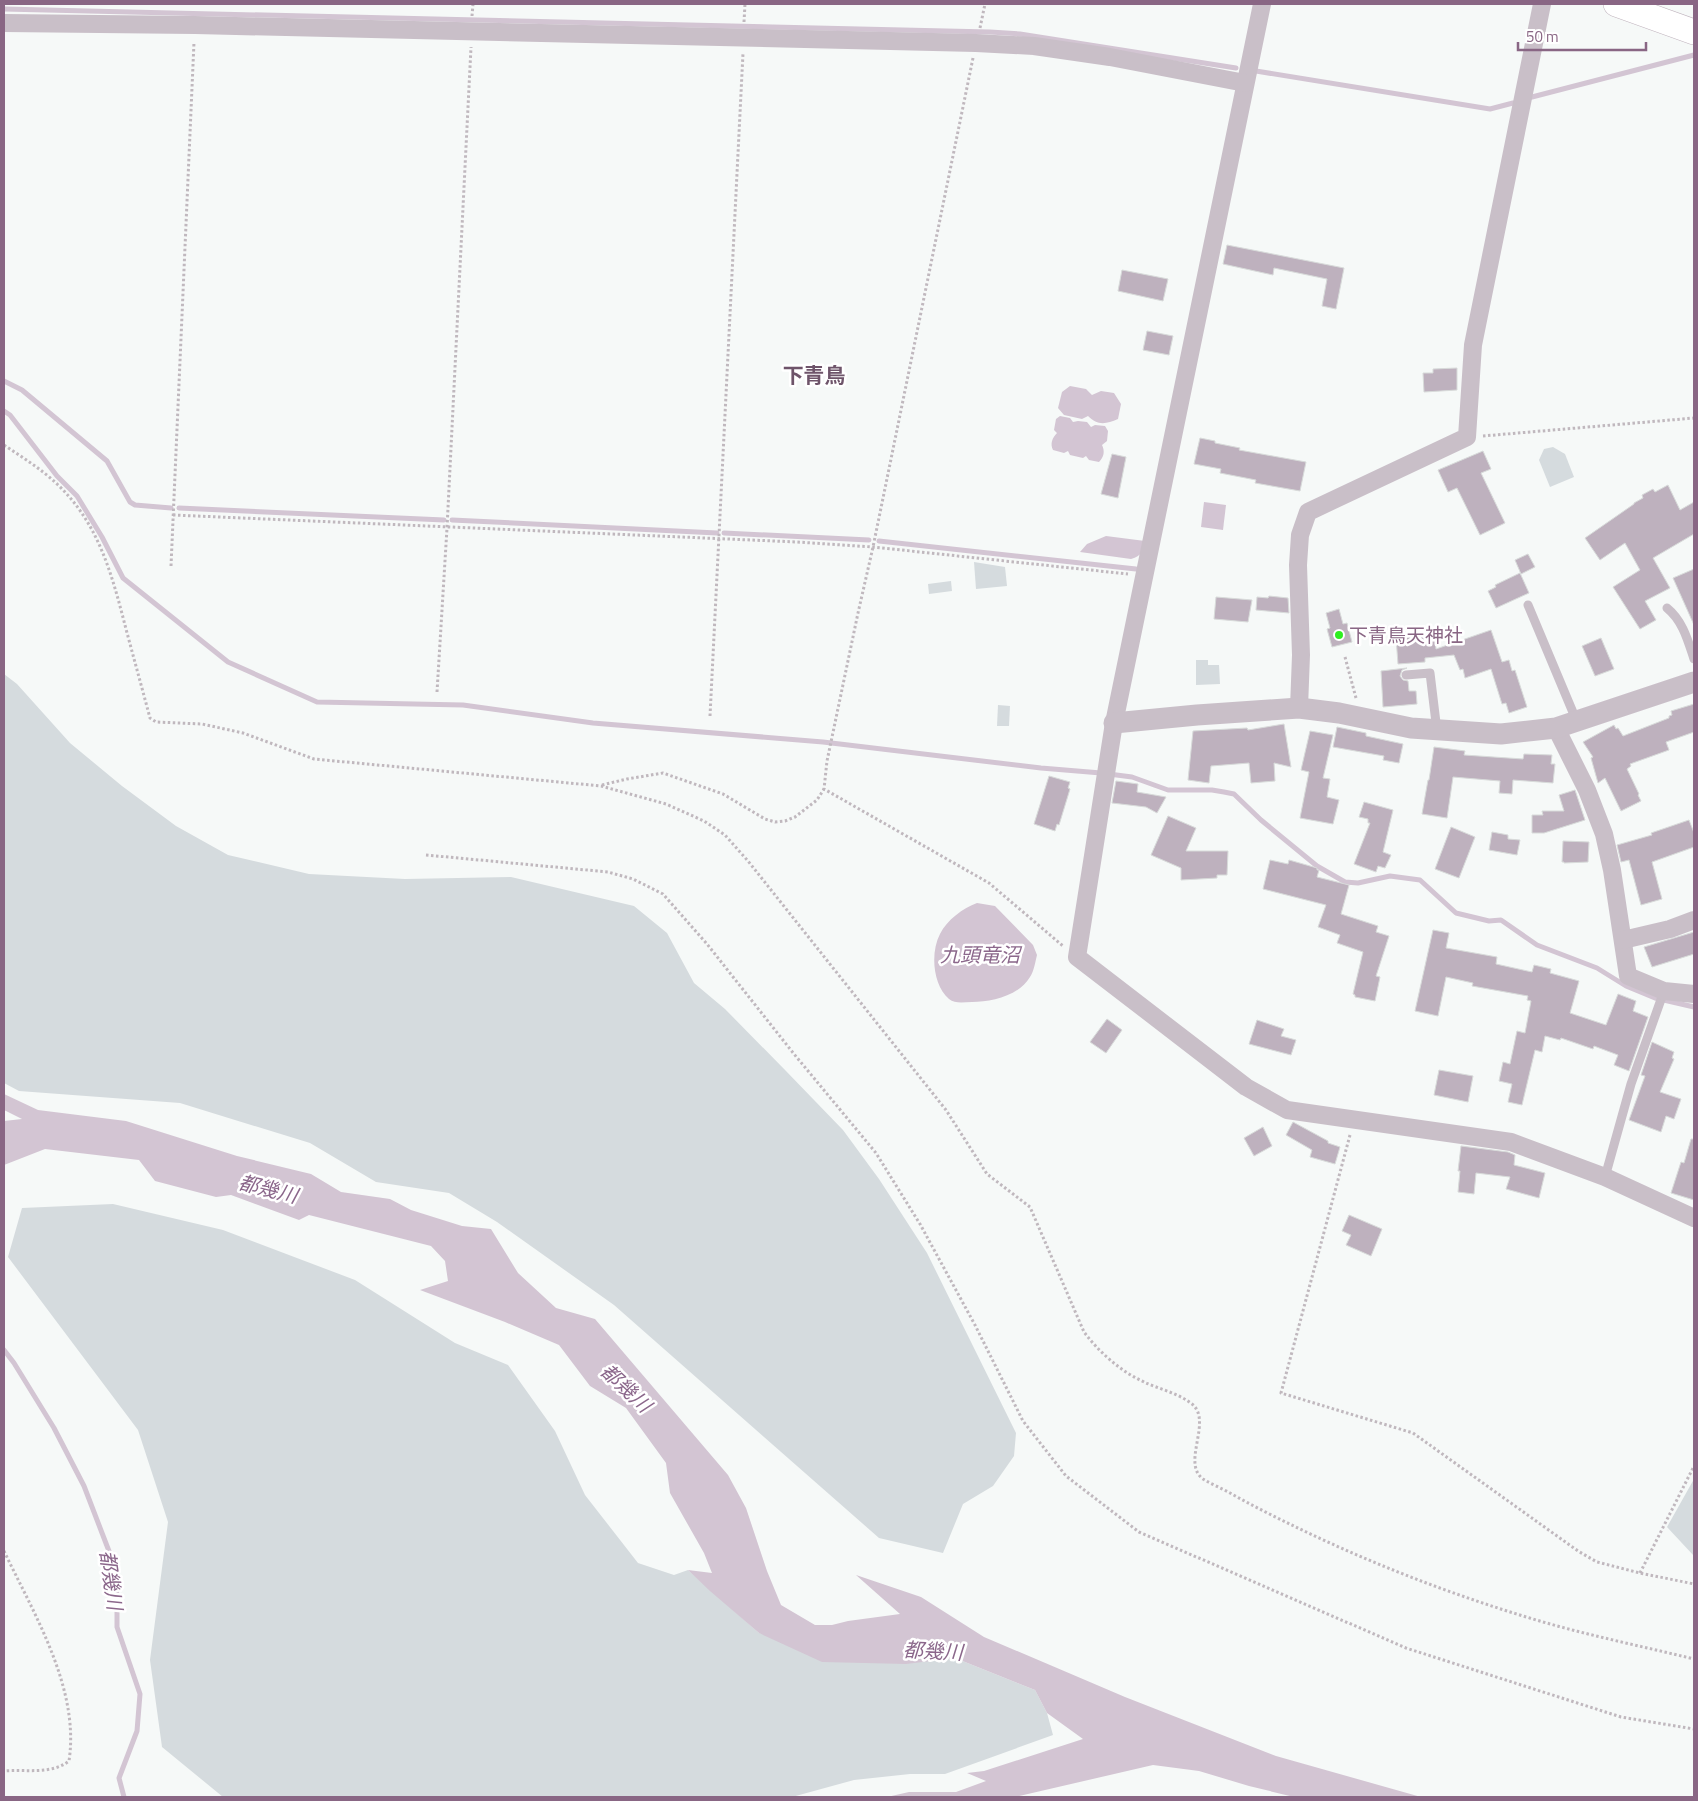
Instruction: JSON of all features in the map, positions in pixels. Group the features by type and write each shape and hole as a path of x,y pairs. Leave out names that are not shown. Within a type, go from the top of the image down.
{"main road":[{"path":"1616,4 1694,32"}],"street":[{"path":"1262,4 1146,576 1114,723 1077,958 1253,1092 1287,1110 1511,1142 1605,1177 1694,1218"},
{"path":"1299,708 1298,565 1300,535 1308,512 1468,437 1472,344 1542,4"},
{"path":"4,23 472,32 744,31 978,36 1110,57 1245,83"},
{"path":"1114,723 1197,714 1299,708 1411,728 1501,734 1556,728 1694,682"},
{"path":"1556,728 1587,790 1604,834 1612,870 1628,976 1664,991 1694,994"},
{"path":"1623,940 1670,929 1694,920"}],"lane":[{"path":"1528,605 1577,722"},
{"path":"1667,608 1674,614 1684,631 1694,659"},
{"path":"1406,675 1430,673 1437,731"},
{"path":"1605,1177 1631,1084 1664,991"}],"path":[{"path":"437,692 447,528 472,4"},
{"path":"710,716 745,4"},
{"path":"601,786 627,779 663,773 723,794 765,819 775,822 785,822 795,817 817,800 824,789 827,761 985,4"},
{"path":"171,566 195,26"},
{"path":"1468,437 1694,418"},
{"path":"4,445 56,483 78,508 94,534 109,567 150,718 156,722 202,724 235,732 314,759 601,786 666,804 704,821 725,835 946,1110 986,1174 1030,1207 1084,1332 1096,1348 1130,1374 1193,1405 1198,1415 1200,1428 1195,1461 1201,1478 1266,1513 1396,1572 1534,1619 1694,1659"},
{"path":"173,515 873,547 1146,576"},
{"path":"1345,658 1362,718"},
{"path":"824,789 989,883 1077,958"},
{"path":"426,855 608,872 633,878 663,894 707,944 794,1054 876,1153 920,1224 975,1325 1023,1421 1066,1476 1140,1532 1406,1648 1621,1717 1694,1729"},
{"path":"1354,1119 1281,1393 1413,1433 1596,1562 1694,1584"},
{"path":"1640,1573 1694,1466"},
{"path":"4,1551 56,1664 66,1706 71,1748 68,1761 60,1768 51,1770 4,1771"}],"shaded area":[{"path":"1553,447 1565,454 1574,477 1550,487 1539,460 1544,449"},
{"path":"974,562 1005,567 1007,586 976,589"},
{"path":"951,581 952,591 929,594 928,584"},
{"path":"1196,660 1208,660 1208,665 1219,665 1220,684 1196,685"},
{"path":"4,674 17,684 70,743 122,786 176,826 228,855 309,874 405,879 511,877 634,906 667,933 694,983 725,1009 843,1130 879,1179 927,1253 1016,1433 1014,1456 993,1486 963,1504 943,1553 879,1538 614,1305 497,1222 449,1193 376,1182 310,1143 180,1103 19,1091 4,1083"},
{"path":"998,705 1010,706 1009,726 997,726"},
{"path":"113,1204 223,1230 355,1280 455,1343 508,1365 555,1431 585,1495 638,1563 674,1575 688,1570 759,1633 955,1658 1035,1690 1047,1713 1053,1735 945,1774 910,1774 854,1780 792,1797 223,1797 162,1747 150,1660 168,1522 138,1430 8,1257 22,1208"},
{"path":"1694,1479 1694,1556 1667,1527"}],"water":[{"path":"1070,386 1086,389 1092,395 1101,391 1114,393 1121,404 1118,419 1099,423 1088,416 1082,419 1064,415 1058,408 1062,392"},
{"path":"1060,416 1070,418 1073,422 1087,422 1091,427 1095,425 1105,426 1108,431 1107,441 1102,445 1104,454 1099,462 1089,460 1086,456 1083,458 1070,455 1068,451 1064,453 1053,450 1052,441 1057,433 1054,430 1056,419"},
{"path":"1204,502 1226,505 1223,530 1201,527"},
{"path":"1106,536 1145,541 1144,548 1138,556 1131,559 1080,552 1087,544"},
{"name":"九頭竜沼","path":"977,903 995,906 1033,945 1037,955 1035,964 1025,984 1004,997 979,1002 954,1002 949,999 939,986 934,959 935,950 940,934 951,919 961,911"},
{"path":"4,1094 38,1110 126,1121 237,1156 311,1174 341,1192 390,1199 411,1210 462,1226 491,1229 518,1273 556,1308 595,1319 728,1475 746,1508 767,1571 781,1605 815,1625 832,1625 900,1614 856,1575 921,1597 984,1637 1125,1697 1276,1756 1421,1797 1294,1797 1199,1771 1153,1765 1015,1797 887,1797 909,1792 956,1792 986,1781 967,1773 984,1771 1083,1739 1047,1713 1035,1690 955,1658 906,1664 822,1662 759,1633 688,1570 712,1573 704,1553 670,1493 666,1463 626,1408 590,1386 559,1345 505,1322 420,1290 448,1281 445,1261 431,1246 309,1215 299,1220 231,1195 216,1197 155,1181 139,1160 45,1149 4,1165 4,1121 22,1119 4,1110"}],"building":[{"path":"1227,245 1344,268 1336,309 1322,306 1327,279 1274,268 1273,275 1223,264"},
{"path":"1122,270 1168,279 1163,301 1118,291"},
{"path":"1147,331 1173,336 1169,355 1143,350"},
{"path":"1457,368 1457,390 1424,392 1423,373 1433,373 1433,369"},
{"path":"1200,438 1240,448 1239,450 1306,462 1300,491 1255,483 1256,480 1220,473 1221,469 1194,464"},
{"path":"1483,451 1491,469 1481,473 1505,523 1480,535 1457,488 1448,492 1438,470"},
{"path":"1112,454 1126,457 1118,498 1101,494"},
{"path":"1668,485 1680,510 1694,502 1694,534 1653,558 1670,588 1645,601 1656,620 1640,629 1613,587 1640,570 1625,543 1600,560 1585,538 1643,498 1642,495 1653,489 1655,492"},
{"path":"1528,554 1535,567 1521,574 1515,560"},
{"path":"1694,569 1694,625 1673,578"},
{"path":"1520,573 1529,593 1496,608 1488,591 1496,587 1495,585"},
{"path":"1269,596 1288,598 1289,613 1256,610 1257,597 1268,598"},
{"path":"1216,597 1252,600 1248,622 1214,619"},
{"name":"下青鳥天神社","path":"1339,609 1343,624 1347,623 1352,642 1332,647 1327,629 1330,628 1326,613"},
{"path":"1491,630 1502,662 1509,660 1512,671 1515,670 1527,707 1509,713 1506,703 1502,704 1491,669 1465,678 1463,669 1460,670 1454,655 1425,658 1425,662 1398,664 1396,638 1435,635 1436,649"},
{"path":"1601,638 1614,669 1595,676 1582,646"},
{"path":"1407,668 1402,670 1400,676 1403,680 1408,681 1409,691 1416,691 1417,704 1383,707 1381,671"},
{"path":"1694,704 1694,732 1666,742 1669,750 1630,764 1631,766 1627,769 1641,801 1621,811 1605,778 1598,783 1591,758 1593,757 1583,742 1614,725 1623,736 1669,718 1672,715 1671,711"},
{"path":"1284,724 1291,767 1274,763 1275,781 1251,783 1249,763 1211,766 1209,783 1188,780 1193,731 1247,728 1248,730"},
{"path":"1337,727 1403,744 1399,763 1383,760 1384,756 1333,747"},
{"path":"1310,731 1333,735 1323,778 1330,779 1327,797 1339,800 1333,824 1300,818 1309,772 1301,770"},
{"path":"1434,747 1465,751 1464,755 1523,759 1524,754 1552,755 1551,764 1555,764 1553,783 1513,780 1512,794 1499,793 1500,781 1453,777 1447,818 1422,814"},
{"path":"1049,776 1070,782 1068,788 1070,789 1059,825 1057,824 1055,831 1034,824"},
{"path":"1116,781 1138,784 1137,792 1166,797 1157,813 1146,807 1112,803"},
{"path":"1575,790 1585,820 1544,833 1532,833 1532,815 1543,815 1542,811 1564,811 1559,795"},
{"path":"1364,802 1393,810 1383,852 1391,855 1385,868 1378,866 1376,872 1354,864 1370,823 1368,823 1368,819 1359,817"},
{"path":"1168,816 1196,828 1186,851 1228,851 1227,875 1217,875 1217,878 1181,880 1181,868 1151,855"},
{"path":"1689,820 1694,833 1694,847 1652,862 1662,899 1641,905 1629,860 1621,862 1617,845 1652,835 1651,833"},
{"path":"1451,827 1475,837 1459,878 1435,869"},
{"path":"1492,832 1508,835 1508,839 1520,840 1517,855 1489,850"},
{"path":"1563,841 1589,842 1588,862 1562,862"},
{"path":"1270,860 1288,864 1289,860 1317,868 1319,870 1317,877 1349,885 1341,914 1378,926 1376,932 1389,936 1376,976 1380,977 1375,1001 1355,997 1353,994 1363,952 1337,943 1340,935 1318,927 1326,905 1263,889"},
{"path":"1433,930 1449,933 1446,948 1497,957 1496,964 1532,972 1534,965 1551,969 1550,973 1579,981 1570,1013 1606,1025 1618,994 1636,1001 1633,1011 1648,1017 1629,1071 1614,1065 1618,1055 1594,1046 1593,1049 1561,1038 1560,1040 1545,1036 1542,1052 1535,1050 1522,1105 1508,1102 1512,1084 1499,1081 1503,1062 1510,1064 1517,1031 1525,1033 1531,1001 1527,1000 1528,996 1472,986 1473,983 1446,977 1438,1016 1415,1011"},
{"path":"1694,932 1694,954 1652,967 1644,947"},
{"path":"1107,1019 1122,1030 1106,1053 1090,1042"},
{"path":"1257,1020 1284,1029 1281,1036 1296,1040 1291,1055 1249,1044"},
{"path":"1652,1042 1674,1052 1672,1058 1674,1059 1660,1092 1681,1099 1674,1119 1666,1116 1661,1132 1629,1120 1645,1076 1641,1075"},
{"path":"1439,1070 1473,1076 1468,1102 1434,1095"},
{"path":"1293,1122 1328,1141 1328,1143 1340,1147 1335,1164 1310,1157 1312,1150 1286,1135"},
{"path":"1263,1127 1272,1146 1254,1156 1244,1138"},
{"path":"1691,1139 1694,1139 1694,1200 1671,1193 1681,1162 1684,1163"},
{"path":"1461,1146 1508,1152 1515,1155 1514,1165 1545,1173 1539,1198 1506,1189 1510,1177 1476,1173 1474,1194 1458,1192"},
{"path":"1349,1215 1382,1229 1371,1256 1346,1245 1351,1235 1342,1231"}],"waterway":[{"path":"4,9 990,32 1020,34 1236,68"},
{"path":"1532,97 1694,55"},
{"path":"1256,71 1490,109 1513,103"},
{"path":"4,381 22,390 107,461 130,502 135,505 171,508"},
{"path":"4,411 10,415 57,476 77,496 102,537 123,578 228,662 317,702 463,705 593,723 823,742 1041,768 1101,773 1132,777 1168,790 1212,790 1234,794 1261,820 1317,866 1345,882 1358,883 1390,876 1420,880 1456,913 1489,921 1501,920 1537,945 1597,968 1626,986 1655,998 1694,1007"},
{"path":"179,508 444,520"},
{"path":"452,520 717,533"},
{"path":"724,533 869,540"},
{"path":"879,541 1136,569"},
{"name":"都幾川","path":"4,1350 54,1428 84,1486 112,1559 117,1595 117,1627 140,1694 137,1731 119,1778 124,1797"}],"place":[{"name":"下青鳥天神社","path":"1339,635"}],"district":[{"name":"下青鳥","path":"814,376"}]}
